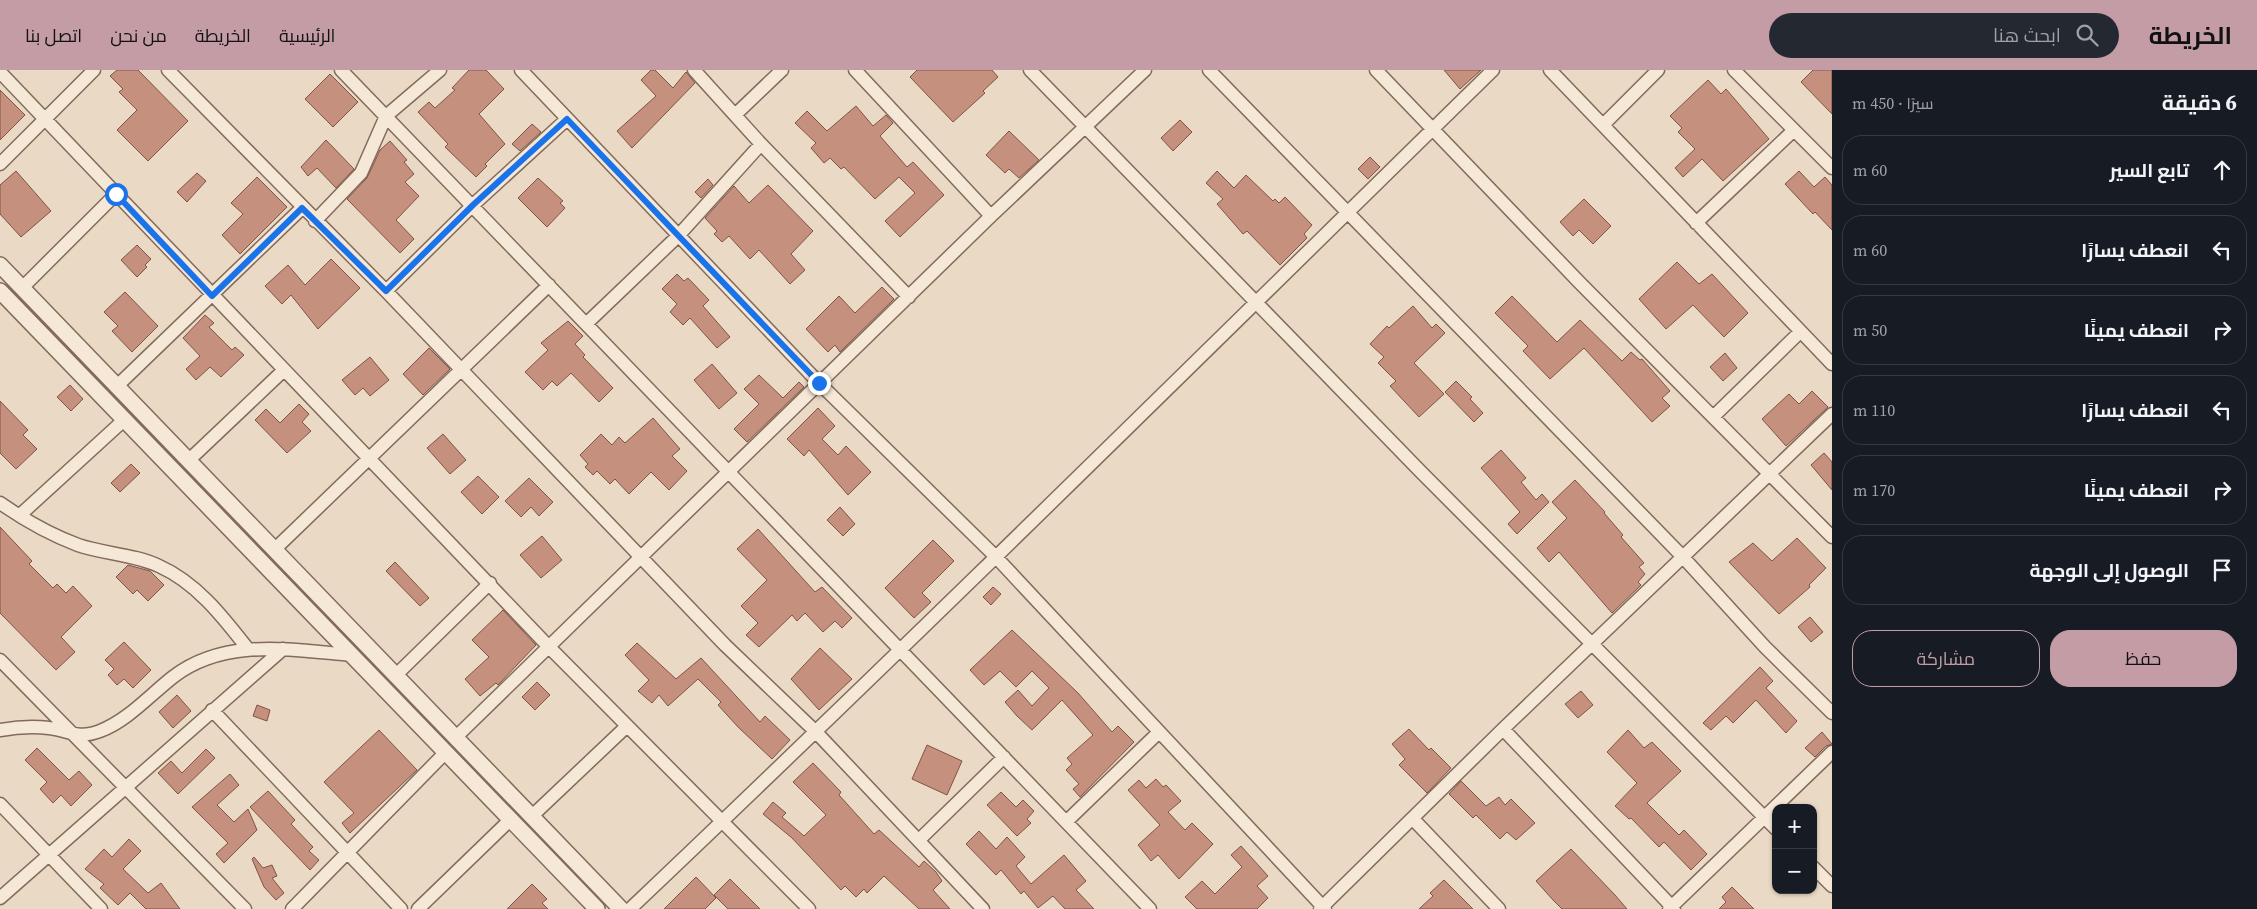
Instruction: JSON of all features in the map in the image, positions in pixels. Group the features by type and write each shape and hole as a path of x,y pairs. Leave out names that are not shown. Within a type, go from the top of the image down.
{"street":[{"path":"0,164 94,70"},
{"path":"168,70 315,222 386,291 725,645 816,732 982,909"},
{"path":"341,70 1150,909"},
{"path":"315,222 361,173 386,116 440,70"},
{"path":"521,70 819,383 995,556 1322,908 1503,729 1769,472 1832,414"},
{"path":"694,70 736,114 761,144 909,297"},
{"path":"736,114 782,70"},
{"path":"855,70 991,216"},
{"path":"1030,70 1591,644 1772,825"},
{"path":"455,738 991,216 1145,70"},
{"path":"1209,70 1682,556 1765,648 1832,713"},
{"path":"1376,70 1578,282 1714,416 1832,537"},
{"path":"630,909 816,732 900,648 1258,303 1493,70"},
{"path":"1550,70 1604,124 1832,364"},
{"path":"1604,124 1658,70"},
{"path":"1734,70 1832,168"},
{"path":"0,72 212,296 490,583 549,647 809,909"},
{"path":"386,291 473,205 567,119"},
{"path":"1696,223 1794,130"},
{"path":"586,324 678,236 761,144"},
{"path":"22,288 116,194"},
{"path":"116,387 302,208"},
{"path":"0,265 621,909"},
{"path":"275,549 549,285"},
{"path":"0,291 596,909"},
{"path":"1714,416 1800,332"},
{"path":"188,461 284,370"},
{"path":"20,515 124,420"},
{"path":"0,503 78,544 159,566 194,588 216,608 248,649"},
{"path":"395,676 490,583"},
{"path":"0,730 22,726 52,728 76,736 100,731 123,718 175,676 198,661 222,653 248,649 283,649 352,655"},
{"path":"0,898 124,786 283,649"},
{"path":"0,660 245,909"},
{"path":"212,710 401,909"},
{"path":"532,816 627,726"},
{"path":"1503,729 1672,908 1832,752"},
{"path":"1067,821 1159,732"},
{"path":"292,909 445,753"},
{"path":"919,840 1004,757"},
{"path":"0,804 102,909"},
{"path":"418,909 511,819"},
{"path":"1413,819 1499,909"},
{"path":"1817,871 1832,886"}],"building":[{"path":"117,70 138,70 188,121 148,161 117,130 137,110 119,92 123,89 110,76"},
{"path":"469,70 486,70 504,89 479,114 505,144 485,164 487,166 476,177 445,147 448,144 418,112 429,102 435,108 455,90 452,88"},
{"path":"651,70 655,70 673,88 686,72 695,83 632,148 617,131 656,96 641,80"},
{"path":"917,70 992,70 998,77 983,91 985,93 953,122 910,77"},
{"path":"1444,70 1481,70 1460,89"},
{"path":"1813,70 1832,70 1832,114 1801,82"},
{"path":"330,74 358,102 333,127 305,99"},
{"path":"1708,80 1721,94 1726,89 1769,139 1723,181 1702,159 1683,177 1675,168 1695,149 1678,132 1682,128 1670,116"},
{"path":"0,90 25,115 0,140"},
{"path":"856,106 873,126 886,115 893,123 880,136 907,167 913,162 944,195 900,237 885,221 915,193 899,177 875,199 844,167 841,169 830,158 824,163 811,148 816,143 795,123 807,111 827,131"},
{"path":"1180,120 1192,132 1173,151 1161,138"},
{"path":"532,124 541,132 520,151 512,144"},
{"path":"1009,131 1039,160 1019,178 1009,169 1005,173 986,155"},
{"path":"326,140 354,169 336,188 317,168 308,176 301,167"},
{"path":"390,141 407,160 404,162 414,174 405,182 419,196 396,220 414,239 400,253 347,199 367,178 380,150"},
{"path":"1370,157 1380,167 1368,179 1358,169"},
{"path":"16,171 51,211 21,237 0,214 0,185"},
{"path":"1217,171 1234,188 1246,175 1273,201 1275,199 1279,203 1285,197 1312,225 1304,234 1307,238 1280,265 1247,231 1243,234 1217,204 1223,199 1206,183"},
{"path":"1799,171 1814,187 1825,177 1832,185 1832,230 1815,212 1813,214 1785,184"},
{"path":"197,173 206,181 187,202 177,192"},
{"path":"257,177 287,207 240,254 222,235 243,214 231,203"},
{"path":"538,178 563,201 560,203 565,208 547,227 518,198"},
{"path":"708,179 713,185 701,198 695,192"},
{"path":"768,185 813,231 791,254 805,270 790,284 759,250 750,259 729,236 722,242 714,234 717,231 705,218 734,186 749,203"},
{"path":"1584,199 1611,226 1593,244 1579,230 1573,236 1560,222"},
{"path":"137,245 151,259 145,265 147,267 137,277 121,260"},
{"path":"331,259 360,288 318,329 291,295 282,304 265,286 288,265 305,285"},
{"path":"1677,262 1699,284 1712,274 1748,313 1724,337 1693,305 1666,329 1639,299"},
{"path":"677,274 684,281 688,278 709,300 703,306 730,337 717,348 690,318 683,325 670,312 677,304 662,289"},
{"path":"882,287 894,299 840,352 835,345 828,352 806,329 839,296 855,313"},
{"path":"125,292 158,326 132,352 112,331 118,326 104,312"},
{"path":"1512,296 1557,342 1580,320 1622,361 1631,352 1640,360 1642,359 1670,391 1662,398 1670,406 1652,422 1584,348 1550,379 1523,351 1528,346 1495,313"},
{"path":"1413,306 1432,328 1436,324 1445,333 1414,363 1444,394 1419,417 1390,386 1396,381 1378,363 1384,357 1370,344 1387,326 1389,328"},
{"path":"205,315 214,323 209,327 232,350 235,347 244,355 221,377 210,367 196,380 186,369 200,356 183,338"},
{"path":"568,321 583,336 575,344 585,355 583,357 613,388 599,402 571,373 557,386 552,381 543,390 525,372 548,350 541,343"},
{"path":"429,348 450,369 423,395 403,374"},
{"path":"1725,353 1737,368 1723,381 1710,367"},
{"path":"370,357 389,380 370,396 363,388 355,395 342,380"},
{"path":"712,364 737,393 719,409 694,380"},
{"path":"759,375 783,398 799,382 804,387 747,442 734,429 759,404 744,389"},
{"path":"1456,381 1472,397 1470,399 1483,413 1474,422 1445,392"},
{"path":"70,385 83,399 71,411 57,397"},
{"path":"1812,391 1828,407 1786,446 1762,419 1789,394 1799,404"},
{"path":"0,401 28,430 23,435 37,449 16,469 0,453"},
{"path":"299,404 309,414 302,422 311,431 287,453 255,420 266,409 280,423"},
{"path":"818,408 835,426 822,439 838,455 846,446 871,472 848,495 809,450 804,456 787,439"},
{"path":"653,418 680,449 672,456 687,471 669,490 651,472 629,494 615,479 610,484 597,471 593,475 585,467 588,464 580,455 601,434 612,445 619,437 625,443"},
{"path":"443,434 466,460 450,474 427,448"},
{"path":"1501,450 1526,478 1521,482 1536,500 1542,494 1549,502 1517,534 1508,524 1520,512 1481,468"},
{"path":"1824,453 1832,462 1832,490 1811,465"},
{"path":"131,464 140,473 120,492 111,483"},
{"path":"478,476 499,497 482,514 461,492"},
{"path":"529,478 553,502 539,516 531,507 521,517 505,501"},
{"path":"1575,480 1605,512 1623,535 1621,537 1644,563 1639,567 1645,574 1638,582 1641,585 1612,613 1559,552 1549,562 1537,548 1567,518 1552,502"},
{"path":"840,507 855,524 843,536 827,520"},
{"path":"0,527 32,561 29,564 53,588 57,584 66,593 73,586 92,606 61,637 75,652 56,670 0,613"},
{"path":"758,529 815,592 822,587 852,618 842,628 835,621 823,632 805,613 797,621 792,615 759,647 746,635 758,623 741,606 767,580 737,549"},
{"path":"542,536 562,560 541,578 520,555"},
{"path":"1797,538 1826,568 1809,585 1810,587 1779,614 1729,562 1753,543 1772,561"},
{"path":"933,540 954,561 922,593 931,602 914,618 885,588"},
{"path":"395,562 429,598 420,606 386,571"},
{"path":"128,565 150,571 164,585 148,601 137,590 133,594 116,577"},
{"path":"993,587 1001,594 991,605 983,597"},
{"path":"503,610 536,645 498,685 496,683 480,696 465,679 489,657 472,640"},
{"path":"1810,617 1823,632 1811,642 1798,627"},
{"path":"1012,630 1078,693 1112,732 1118,726 1134,742 1080,797 1073,789 1079,784 1066,770 1072,764 1067,758 1093,735 1062,700 1032,730 1017,716 1005,702 1018,690 1032,706 1049,688 1032,671 1016,687 1000,671 984,685 970,670"},
{"path":"124,642 151,670 133,688 124,679 117,685 108,675 114,669 105,660"},
{"path":"637,643 676,679 701,658 760,722 765,716 790,740 772,759 738,727 718,705 721,702 698,679 668,706 659,695 652,703 638,691 649,680 625,655"},
{"path":"820,648 852,679 819,710 791,679"},
{"path":"1760,667 1773,681 1766,688 1797,721 1786,733 1756,700 1733,723 1726,716 1711,730 1703,723"},
{"path":"537,682 550,695 535,710 522,697"},
{"path":"1581,691 1593,705 1578,718 1565,704"},
{"path":"177,695 191,711 173,728 159,712"},
{"path":"257,705 270,710 267,721 253,716"},
{"path":"1409,729 1429,750 1431,748 1451,768 1427,793 1399,765 1405,759 1392,744"},
{"path":"379,730 417,770 350,833 342,823 354,813 324,782"},
{"path":"1628,730 1644,748 1652,742 1681,771 1647,803 1679,835 1684,830 1707,854 1691,870 1664,842 1659,847 1631,818 1629,819 1615,806 1637,783 1607,752"},
{"path":"1822,732 1832,744 1826,746 1815,757 1805,748"},
{"path":"927,745 962,761 947,795 912,779"},
{"path":"37,748 69,780 79,771 92,785 71,806 61,795 53,803 40,789 47,782 25,760"},
{"path":"206,749 215,758 178,794 158,773 171,761 182,773"},
{"path":"813,763 841,792 839,795 874,834 879,830 919,867 924,861 936,872 942,881 933,890 950,909 919,909 884,876 867,893 864,889 856,897 845,886 841,890 792,838 763,814 773,802 786,813 782,817 804,836 826,815 793,782"},
{"path":"230,774 239,785 217,805 234,822 248,809 257,830 224,863 216,854 228,843 192,807"},
{"path":"1156,779 1163,787 1166,785 1181,801 1168,812 1185,830 1192,823 1213,844 1179,879 1158,855 1151,861 1138,845 1160,825 1128,790 1139,780 1146,788"},
{"path":"1461,781 1486,806 1499,797 1505,805 1511,799 1535,823 1516,840 1507,832 1500,839 1476,815 1473,818 1449,794"},
{"path":"268,791 295,820 291,824 313,847 309,851 319,860 310,870 250,807"},
{"path":"1001,792 1016,807 1023,800 1034,811 1027,819 1031,823 1017,836 987,805"},
{"path":"979,831 996,849 1007,837 1025,857 1016,866 1031,884 1064,855 1086,881 1076,890 1094,909 1065,909 1053,896 1038,908 1024,891 1021,894 1001,870 996,875 966,844"},
{"path":"129,839 141,851 123,869 148,893 161,883 180,909 146,909 130,893 118,905 100,888 104,884 85,869 104,849 112,857"},
{"path":"1241,846 1268,876 1257,886 1268,898 1257,909 1197,909 1185,897 1202,881 1215,894 1242,867 1231,855"},
{"path":"1571,849 1627,909 1562,909 1553,900 1536,881"},
{"path":"254,857 263,868 272,865 277,876 272,878 284,893 276,900 264,887 252,859"},
{"path":"696,877 716,898 705,909 664,909"},
{"path":"730,879 760,909 728,909 714,895"},
{"path":"1444,880 1473,909 1419,909 1433,896 1430,893"},
{"path":"532,884 547,899 542,903 548,909 507,909"},
{"path":"1732,887 1754,909 1719,909 1726,902 1722,897"}],"route":[{"path":"116,194 212,296 302,208 386,291 473,205 567,119 819,383"}]}
